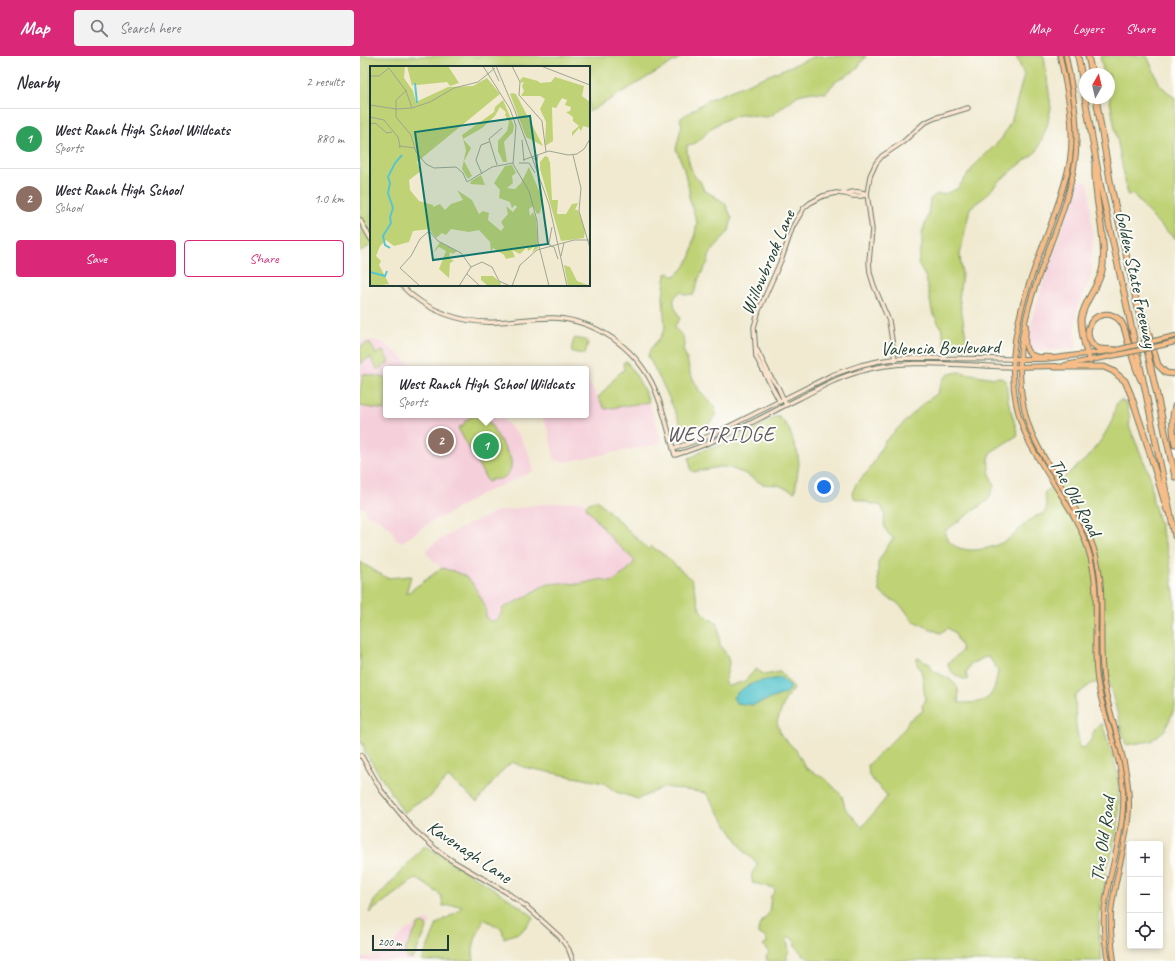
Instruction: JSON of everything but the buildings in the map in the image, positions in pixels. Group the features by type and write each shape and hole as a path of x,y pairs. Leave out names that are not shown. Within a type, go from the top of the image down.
{"highway":[{"path":"1078,56 1080,68"},
{"path":"1088,56 1091,68"},
{"name":"Golden State Freeway","path":"1087,104 1095,156 1175,536"},
{"name":"Golden State Freeway","path":"1097,104 1111,186 1175,477"},
{"path":"1090,360 1087,355 1082,329 1082,317 1100,280 1103,263 1094,176 1095,156"},
{"path":"1131,278 1158,365 1166,373 1175,374"},
{"path":"1116,353 1100,349 1091,342 1088,335 1088,329 1091,322 1096,317 1103,314 1110,314 1120,320 1124,327 1136,370 1145,389"},
{"path":"1054,366 1104,367 1113,371 1125,381 1142,427 1158,477 1164,503 1172,523"},
{"path":"1175,406 1173,425 1175,445"}],"main road":[{"name":"The Old Road","path":"1060,56 1071,118 1072,140 1070,160 1063,190 1021,307 1014,337 1014,393 1019,414 1029,442 1076,520 1088,549 1094,571 1096,593 1097,677 1101,698 1118,758 1123,788 1121,828 1104,914 1104,937 1108,961"},
{"name":"The Old Road","path":"1066,56 1076,116 1076,160 1068,192 1034,293 1022,335 1020,360 1021,394 1027,421 1034,440 1085,524 1094,550 1100,575 1104,680 1125,764 1129,793 1129,810 1126,831 1111,913 1111,939 1114,961"},
{"path":"1026,320 1024,340 1025,347 1028,352 1037,357 1047,356 1055,358"},
{"name":"Valencia Boulevard","path":"1013,367 1054,366 1090,360 1175,336"},
{"name":"Valencia Boulevard","path":"1013,360 1116,353 1175,342"}],"street":[{"path":"896,365 889,321 870,273 869,261 872,230 867,194 872,169 882,156 929,120 968,108"},
{"name":"Willowbrook Lane","path":"782,400 756,360 754,333 757,315 782,258 793,226 798,214 810,203 823,196 836,193 846,194 852,191 867,194"},
{"path":"360,220 370,237"},
{"path":"402,286 426,305 456,318 484,322 556,318 580,323 606,334 618,342 631,354 648,377 659,399 673,449"},
{"name":"Valencia Boulevard","path":"1013,360 957,358 895,359 870,362 832,375 722,430 697,441 673,449 675,455 729,434 842,377 870,368 896,365 1013,367"},
{"path":"782,400 786,404"},
{"path":"782,400 782,407"},
{"path":"1038,458 1042,454"},
{"name":"Kavenagh Lane","path":"361,758 381,790 413,829 437,850 506,892 527,907 560,937 569,950 573,961"}],"shaded area":[{"path":"1077,179 1085,181 1089,184 1093,239 1091,276 1078,306 1075,328 1076,349 1036,351 1030,347 1028,343 1033,315 1058,242"},
{"path":"371,340 383,342 413,366 383,366 383,418 502,418 519,435 528,452 534,471 479,495 446,515 427,524 401,542 396,540 391,528 375,517 368,516 365,512 365,508 360,507 360,343"},
{"path":"589,383 605,409 649,402 661,439 660,442 654,445 564,462 555,460 548,430 543,419 589,418"},
{"path":"579,501 585,503 587,509 614,541 635,561 626,572 612,582 603,580 579,584 573,583 541,587 516,602 495,621 490,621 486,618 486,607 484,602 465,577 454,571 442,568 433,561 426,551 436,542 495,512 535,505"},
{"path":"426,920 431,921 413,961 360,961 360,957 370,957 385,951 404,932"}],"green space":[{"path":"360,56 683,56 590,111 590,66 370,66 370,246 360,252"},
{"path":"816,56 866,56 856,70 835,82 826,93 812,92 798,95 771,116 765,117 743,114 725,120 711,128 700,140 692,145 687,145 688,159 694,175 700,181 704,190 725,203 732,218 729,231 710,253 708,262 699,278 694,294 686,295 681,292 677,295 674,301 680,319 674,327 683,336 683,350 687,359 690,373 699,390 714,406 716,414 710,423 685,434 665,389 648,356 650,349 660,338 665,329 663,297 666,274 669,273 672,276 675,276 683,269 691,256 697,223 689,197 689,189 683,166 676,149 682,124 680,120 708,100"},
{"path":"1016,56 1044,56 1051,108 1047,126 1037,151 998,182 986,196 970,208 960,255 962,275 959,296 968,349 953,348 944,345 943,332 932,311 926,278 918,264 922,245 922,233 928,216 930,199 937,194 944,194 957,189 975,165 1002,138 1012,119 1024,75"},
{"path":"1100,56 1147,56 1160,85 1175,98 1175,239 1154,219 1133,194 1128,196 1111,104 1115,104 1115,68 1103,68"},
{"path":"576,338 588,342 585,354 572,352 571,350 574,339"},
{"path":"370,343 376,354 383,351 389,361 388,363 377,369 370,357 360,364 360,347"},
{"path":"626,361 639,381 649,402 605,409 598,397 624,370 623,363"},
{"path":"959,372 994,378 998,377 1006,380 1008,400 1018,435 991,452 989,465 994,486 988,500 945,531 945,535 948,539 958,548 973,550 997,545 1012,536 1031,519 1043,513 1046,508 1044,493 1086,459 1102,439 1112,421 1116,404 1121,400 1127,404 1130,419 1129,426 1150,476 1153,501 1169,557 1175,601 1175,707 1165,730 1151,741 1126,745 1108,679 1091,684 1075,696 1076,726 1080,748 1084,748 1091,740 1095,729 1102,723 1117,771 1119,796 1118,824 1111,857 1106,870 1106,879 1100,905 1099,933 1102,961 815,961 814,959 811,960 803,955 794,945 796,944 792,938 788,937 786,942 788,944 789,952 786,956 788,959 786,961 767,961 766,956 769,953 763,945 767,943 767,941 758,933 759,926 769,913 771,896 775,891 774,888 753,883 752,874 757,866 757,863 744,851 706,793 665,787 638,799 616,792 604,783 523,767 512,762 502,771 477,802 448,777 429,798 415,804 404,813 365,752 363,743 360,743 360,562 387,578 411,576 406,594 442,568 459,573 474,585 484,603 486,618 490,621 495,621 499,618 503,608 549,584 579,584 603,579 605,581 612,582 626,572 635,561 614,541 587,509 586,505 596,499 649,550 651,546 667,557 692,580 700,610 708,618 718,624 720,645 728,657 729,663 725,683 729,686 745,681 756,669 765,675 780,672 794,688 785,700 777,722 781,735 796,750 806,768 826,779 842,796 845,808 862,827 887,797 869,776 868,765 906,727 908,721 923,711 922,705 925,702 923,682 921,671 917,665 917,658 930,664 933,671 948,678 957,686 959,703 977,702 988,698 992,694 996,680 998,670 988,656 970,664 966,674 968,680 956,675 948,666 948,663 962,651 955,633 948,628 940,633 913,621 904,609 880,592 878,562 891,541 894,539 885,528 885,514 881,506 855,499 852,493 856,484 870,469 885,441 925,402 937,394 943,379 949,374"},
{"path":"363,374 383,377 383,410 360,406 360,390"},
{"path":"775,417 779,417 788,427 797,451 799,463 795,492 778,485 762,484 746,474 727,467 693,472 691,470 689,458 698,454 700,451 722,445 735,437 757,428"},
{"path":"470,418 484,418 488,420 510,457 510,470 508,474 501,479 491,479 491,481 488,482 458,428 461,426 462,428 466,420"},
{"path":"425,845 508,898 534,917 521,932 504,938 502,929 484,919 474,945 474,961 422,961 437,924 462,907 456,905 443,906 441,895 416,878 369,913 374,901"},
{"path":"422,923 426,925 427,929 414,956 409,958 406,956 405,951 418,925"}],"water":[{"path":"781,678 790,686 790,689 784,694 753,705 736,703 733,697 744,688 755,683"}],"place":[{"name":"West Ranch High School","path":"441,441"},
{"name":"West Ranch High School Wildcats","path":"486,446"}],"district":[{"name":"WESTRIDGE","path":"721,434"}]}
